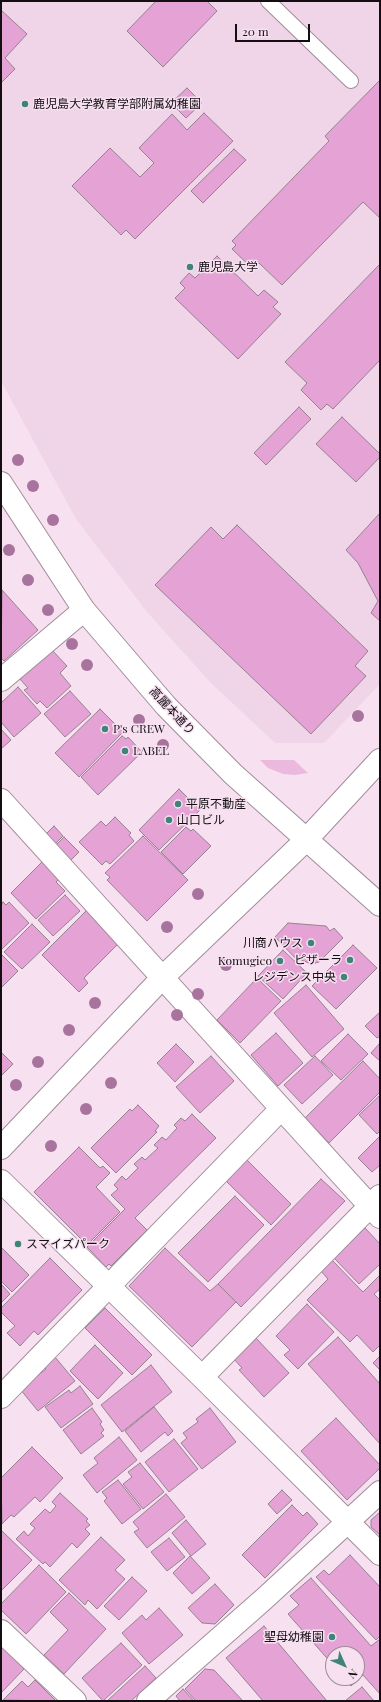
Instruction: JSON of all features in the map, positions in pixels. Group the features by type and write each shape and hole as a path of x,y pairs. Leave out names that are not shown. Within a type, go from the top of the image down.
{"street":[{"name":"高麗本通り","path":"1,483 84,610 166,706 233,774 380,905"},
{"path":"1,680 84,610"},
{"path":"1,1148 163,977 306,840 380,760"},
{"path":"1,800 163,977 280,1109 377,1206 202,1377"},
{"path":"1,1397 280,1109"},
{"path":"1,1181 202,1377 380,1554"},
{"path":"148,1701 380,1492"},
{"path":"1,1631 75,1701"}],"lane":[{"path":"268,1 351,81"}],"shaded area":[{"name":"鹿児島大学","path":"1,1 380,1 380,684 324,743 275,743 210,682 147,612 76,519 1,381"},
{"path":"260,760 294,760 308,773 295,775 283,774 268,768"}],"building":[{"path":"156,1 207,1 217,11 163,67 127,31"},
{"path":"1,10 27,34 5,58 15,69 1,83"},
{"path":"380,80 380,218 363,202 282,285 259,263 253,269 232,249 236,245 232,241 329,141 325,136"},
{"path":"187,88 202,103 186,118 171,103"},
{"path":"204,113 233,141 135,239 126,230 121,235 72,186 110,148 140,177 154,163 139,148 172,114 187,130"},
{"path":"234,149 246,160 203,203 191,191"},
{"path":"217,256 258,296 264,290 278,302 273,307 281,314 238,359 175,298 185,288 180,283 189,273 195,278"},
{"path":"380,264 380,360 333,409 327,404 321,410 301,390 307,383 285,362"},
{"path":"299,407 311,419 266,465 254,453"},
{"path":"342,417 380,454 380,457 356,482 316,444"},
{"path":"380,513 380,621 371,613 378,601 358,563 346,550"},
{"path":"237,525 368,651 355,666 366,676 311,734 155,585 211,527 223,539"},
{"path":"2,590 38,630 4,661 1,658"},
{"path":"51,649 67,666 60,673 71,686 47,708 40,701 37,704 24,690 28,688 19,678"},
{"path":"18,687 41,713 14,737 1,722 1,703"},
{"path":"70,691 91,714 65,737 44,714"},
{"path":"100,709 123,732 79,777 55,753"},
{"path":"1,729 11,740 1,749"},
{"path":"122,736 126,739 128,737 142,752 98,795 81,777"},
{"name":"山口ビル","path":"179,789 200,810 159,850 139,830"},
{"path":"115,817 131,833 129,835 134,841 110,864 106,861 102,865 79,842 101,821 106,826"},
{"path":"54,826 63,836 54,845 45,835"},
{"path":"186,827 191,831 193,829 211,846 183,874 161,852"},
{"path":"143,836 188,880 147,921 107,880 110,877 105,873"},
{"path":"64,837 79,852 70,861 55,846"},
{"path":"43,861 59,879 56,882 65,891 36,919 11,893"},
{"path":"65,895 80,911 53,936 38,920"},
{"path":"3,902 6,905 9,902 29,923 2,949 1,905"},
{"path":"88,909 120,942 84,978 88,983 79,992 42,955"},
{"path":"288,923 326,926 330,931 334,928 343,938 319,962 311,964 299,959 298,961 275,937"},
{"path":"32,924 50,942 22,969 4,952"},
{"name":"レジデンス中央","path":"353,945 377,968 336,1009 312,986"},
{"path":"283,950 307,973 283,999 258,976"},
{"path":"1,954 18,971 1,988"},
{"path":"257,978 281,1001 240,1043 217,1020"},
{"path":"306,985 344,1029 312,1057 274,1013"},
{"path":"380,1012 380,1036 377,1038 365,1026"},
{"path":"276,1033 303,1063 278,1086 251,1055"},
{"path":"348,1034 368,1054 341,1080 321,1061"},
{"path":"380,1043 380,1061 371,1053"},
{"path":"176,1044 194,1062 175,1082 157,1063"},
{"path":"1,1052 13,1064 1,1076"},
{"path":"211,1056 234,1081 200,1113 176,1087"},
{"path":"315,1056 333,1075 302,1104 284,1085"},
{"path":"363,1061 380,1079 380,1092 329,1143 305,1118"},
{"path":"380,1095 380,1131 377,1134 359,1115"},
{"path":"138,1105 159,1126 155,1131 157,1132 116,1173 91,1148 130,1109 132,1111"},
{"path":"192,1114 216,1138 135,1218 147,1230 111,1266 109,1264 106,1267 87,1247 125,1209 111,1195 118,1189 114,1185 122,1176 126,1180 138,1168 134,1164 142,1157 145,1160 158,1148 154,1145 162,1137 166,1140 177,1128 174,1125 181,1118 185,1121"},
{"path":"380,1136 380,1165 372,1172 358,1158"},
{"path":"79,1147 100,1168 103,1166 110,1173 96,1187 120,1212 87,1245 34,1192"},
{"path":"247,1160 291,1204 271,1225 226,1181"},
{"path":"321,1179 345,1201 241,1307 218,1284"},
{"path":"235,1196 264,1225 208,1282 178,1253"},
{"path":"365,1228 380,1244 380,1264 359,1284 334,1258"},
{"path":"1,1247 29,1275 12,1292 1,1281"},
{"path":"165,1248 210,1291 218,1284 236,1302 192,1347 129,1286"},
{"path":"50,1258 82,1290 38,1335 34,1331 20,1346 7,1333 15,1326 1,1312 1,1308"},
{"path":"332,1260 363,1292 380,1275 380,1289 374,1294 380,1300 380,1345 373,1352 357,1335 350,1342 307,1300 328,1279 321,1271"},
{"path":"1,1284 10,1294 1,1303"},
{"path":"307,1304 334,1332 298,1369 284,1355 290,1350 276,1336"},
{"path":"105,1308 152,1355 132,1375 85,1328"},
{"path":"255,1337 289,1373 264,1397 239,1370 242,1368 233,1358"},
{"path":"338,1337 380,1384 380,1444 308,1364"},
{"path":"95,1345 123,1373 98,1399 70,1371"},
{"path":"380,1356 380,1370 373,1363"},
{"path":"55,1357 75,1381 38,1411 20,1389 46,1369 43,1366"},
{"path":"151,1365 172,1392 122,1432 101,1405"},
{"path":"80,1386 93,1404 61,1428 45,1407 69,1390 71,1393"},
{"path":"154,1407 173,1431 168,1436 165,1432 141,1452 125,1431"},
{"path":"92,1408 102,1422 100,1424 104,1430 101,1433 104,1436 81,1454 63,1430"},
{"path":"210,1408 236,1442 202,1469 181,1443 187,1438 183,1433 198,1422 196,1419"},
{"path":"336,1418 380,1465 380,1468 347,1500 301,1451"},
{"path":"119,1437 137,1460 97,1493 83,1475 98,1463 94,1458"},
{"path":"174,1439 198,1469 169,1492 145,1462"},
{"path":"32,1447 63,1478 40,1502 35,1497 14,1517 11,1515 2,1524 1,1478"},
{"path":"140,1463 164,1492 143,1509 123,1484 132,1477 128,1472"},
{"path":"118,1480 141,1509 122,1524 104,1501 107,1498 102,1492"},
{"path":"282,1490 292,1500 277,1514 268,1504"},
{"path":"60,1493 88,1519 86,1521 90,1525 85,1529 90,1534 77,1548 72,1543 50,1567 45,1562 43,1564 16,1539 24,1531 28,1536 35,1528 30,1524 45,1509 50,1513 56,1506 52,1502"},
{"path":"166,1494 185,1517 147,1548 134,1532 139,1529 133,1522"},
{"path":"292,1505 303,1516 307,1512 318,1524 265,1578 242,1555"},
{"path":"380,1512 380,1535 371,1527 371,1520"},
{"path":"186,1520 206,1544 191,1556 172,1533"},
{"path":"1,1530 32,1560 1,1591"},
{"path":"101,1537 125,1560 115,1570 125,1579 97,1609 88,1600 85,1605 59,1580"},
{"path":"169,1538 185,1557 167,1571 151,1552"},
{"path":"350,1555 380,1587 380,1636 376,1640 316,1577 324,1570 329,1575"},
{"path":"190,1556 210,1578 192,1594 173,1573"},
{"path":"39,1565 66,1592 26,1634 1,1610 1,1604"},
{"path":"132,1577 147,1591 119,1620 104,1606"},
{"path":"311,1578 371,1646 380,1639 380,1694 365,1677 365,1646 325,1646 325,1656 288,1614 299,1605 290,1596"},
{"path":"215,1584 234,1605 215,1624 202,1623 188,1608"},
{"path":"69,1593 106,1629 64,1674 44,1655 68,1630 50,1612"},
{"path":"159,1608 183,1635 149,1664 122,1633 142,1615 146,1620"},
{"path":"264,1626 327,1701 263,1701 226,1658"},
{"path":"121,1643 142,1665 103,1701 82,1678"},
{"path":"2,1647 24,1669 1,1693 1,1648"},
{"path":"145,1666 156,1678 131,1701 107,1701"},
{"path":"205,1669 214,1670 243,1701 196,1701 185,1689"},
{"path":"35,1680 55,1700 3,1700 22,1681 28,1687"},
{"path":"362,1687 374,1701 345,1701"},
{"path":"183,1689 194,1701 180,1701 176,1696"}],"place":[{"name":"鹿児島大学教育学部附属幼稚園","path":"25,104"},
{"name":"鹿児島大学","path":"190,267"},
{"name":"P's CREW","path":"105,729"},
{"name":"LABEL","path":"125,751"},
{"name":"平原不動産","path":"178,804"},
{"name":"山口ビル","path":"169,820"},
{"name":"川商ハウス","path":"311,943"},
{"name":"ピザーラ","path":"350,960"},
{"name":"Komugico","path":"280,961"},
{"name":"レジデンス中央","path":"344,977"},
{"name":"スマイズパーク","path":"18,1244"},
{"name":"聖母幼稚園","path":"332,1637"}]}
